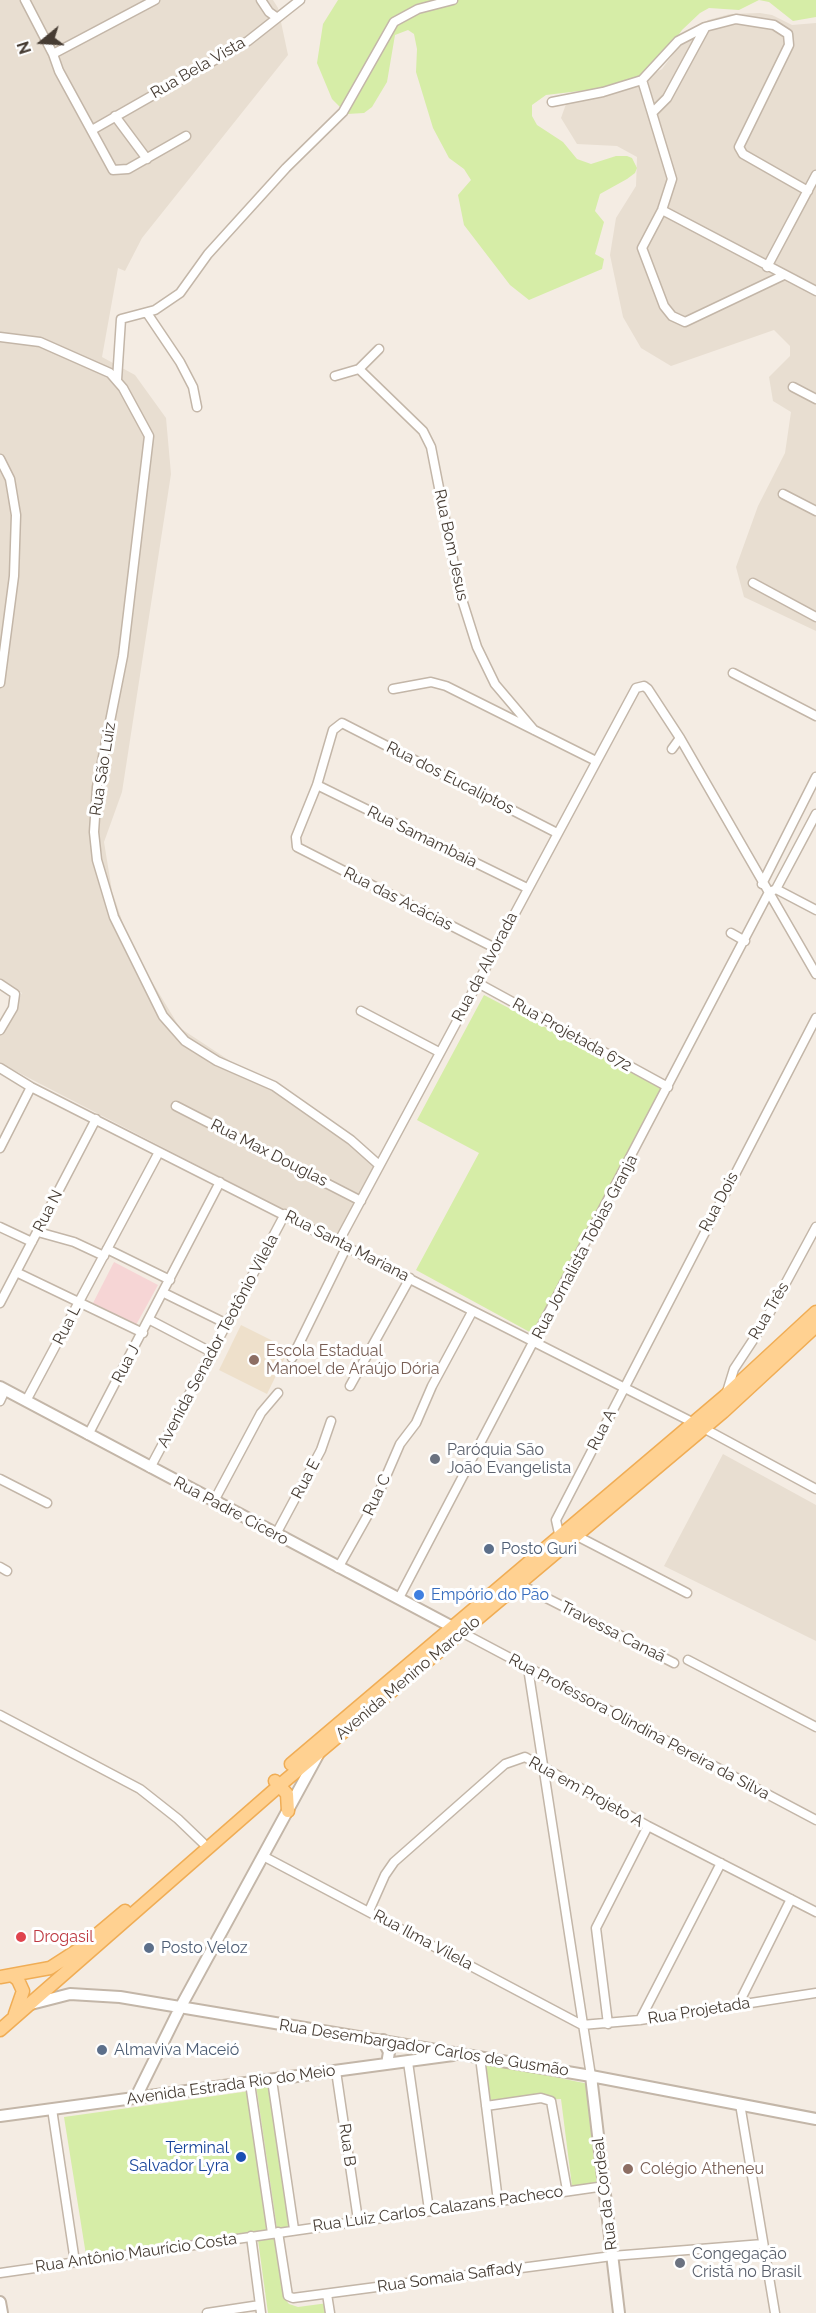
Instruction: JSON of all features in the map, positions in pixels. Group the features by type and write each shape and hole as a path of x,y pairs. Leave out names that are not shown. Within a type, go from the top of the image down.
{"main road":[{"name":"Avenida Menino Marcelo","path":"0,2030 276,1783 319,1752 560,1538 699,1426 725,1396 816,1312"},
{"name":"Avenida Menino Marcelo","path":"4,1975 33,1973 60,1962 90,1941 203,1843 458,1630 521,1585 699,1426 816,1326"},
{"path":"276,1783 287,1794 288,1811"},
{"path":"4,1975 18,1980 23,1991 11,2020"}],"street":[{"path":"25,0 53,54 58,71 111,166 117,171 147,159 186,136"},
{"path":"53,54 155,0"},
{"path":"261,0 269,12 276,17"},
{"name":"Rua Bela Vista","path":"92,130 248,41 300,0"},
{"path":"117,380 121,319 147,313 180,293 208,254 310,143 343,112 394,22 418,9 453,0"},
{"path":"552,102 603,92 642,80 678,40 705,27 722,22 748,19 774,25 788,34 789,45 739,147 743,154 808,191"},
{"path":"653,112 667,98 705,27"},
{"path":"642,80 672,179 662,210 642,248 663,306 678,321 693,320 784,275"},
{"path":"115,116 147,159"},
{"path":"767,267 816,175"},
{"path":"662,210 816,291"},
{"path":"147,313 194,387 197,407"},
{"name":"Rua São Luiz","path":"0,337 40,342 103,370 117,380 146,427 150,447 123,656 97,787 94,832 103,885 114,917 163,1016 185,1041 217,1061 274,1086 315,1113 379,1165"},
{"path":"335,376 359,369 379,349"},
{"name":"Rua Bom Jesus","path":"359,369 407,413 423,431 431,447 459,590 477,646 495,684 534,730"},
{"path":"793,387 816,399"},
{"path":"0,459 10,479 16,515 14,576 0,683"},
{"path":"783,494 816,511"},
{"path":"753,583 816,617"},
{"path":"733,673 816,716"},
{"path":"393,688 431,682 446,686 596,761"},
{"name":"Rua da Alvorada","path":"292,1358 379,1165 632,694 639,687 648,689 680,738"},
{"name":"Rua dos Eucaliptos","path":"317,785 333,730 342,723 557,833"},
{"path":"672,749 680,738 762,884 816,974"},
{"path":"762,884 816,777"},
{"name":"Rua das Acácias","path":"317,785 296,837 295,842 301,850 495,948"},
{"name":"Rua Samambaia","path":"317,785 527,888"},
{"path":"768,894 776,889 816,814"},
{"path":"776,889 816,910"},
{"name":"Rua Jornalista Tobias Granja","path":"399,1598 768,894"},
{"path":"731,933 745,940"},
{"name":"Rua Projetada 672","path":"476,982 668,1087"},
{"path":"0,984 15,994 13,1008 0,1030"},
{"path":"361,1011 440,1052"},
{"name":"Rua Dois","path":"624,1388 816,1018"},
{"name":"Rua Santa Mariana","path":"0,1068 31,1087 343,1243 471,1312 699,1426 816,1489"},
{"path":"0,1148 31,1087"},
{"name":"Rua Max Douglas","path":"176,1106 361,1201"},
{"name":"Rua N","path":"0,1303 96,1119"},
{"name":"Rua L","path":"26,1401 159,1152"},
{"name":"Rua J","path":"88,1435 220,1182"},
{"name":"Avenida Senador Teotônio Vilela","path":"150,1468 285,1214"},
{"path":"0,1227 32,1242"},
{"name":"Rua Três","path":"725,1396 734,1369 758,1333 816,1227"},
{"path":"38,1233 105,1252 170,1280"},
{"path":"16,1272 143,1333"},
{"path":"350,1386 410,1278"},
{"path":"164,1293 227,1324"},
{"name":"Rua C","path":"338,1568 374,1504 400,1444 416,1423 471,1312"},
{"path":"150,1320 213,1353"},
{"name":"Rua A","path":"560,1538 556,1520 624,1388"},
{"path":"0,1401 2,1389"},
{"name":"Rua Padre Cícero","path":"2,1389 458,1630"},
{"path":"214,1501 261,1413 278,1393"},
{"name":"Rua E","path":"276,1534 321,1450 331,1421"},
{"path":"0,1479 47,1503"},
{"path":"577,1536 687,1593"},
{"name":"Travessa Canaã","path":"521,1585 674,1664"},
{"name":"Rua Professora Olindina Pereira da Silva","path":"458,1630 816,1820"},
{"name":"Travessa Canaã","path":"688,1660 816,1728"},
{"path":"528,1668 591,2076"},
{"path":"0,1716 140,1790 178,1819 203,1843"},
{"path":"136,2097 180,2008 319,1752"},
{"name":"Rua em Projeto A","path":"369,1911 385,1875 394,1862 505,1764 525,1757 648,1826 816,1912"},
{"path":"608,2024 596,1929 648,1826"},
{"name":"Rua Ilma Vilela","path":"263,1856 582,2025"},
{"path":"640,2020 720,1863"},
{"path":"738,2005 791,1899"},
{"name":"Rua Desembargador Carlos de Gusmão","path":"31,2004 52,1997 87,1993 591,2076 816,2119"},
{"name":"Rua Projetada","path":"582,2025 640,2020 816,1993"},
{"path":"382,2040 389,2052 387,2064"},
{"name":"Avenida Estrada Rio do Meio","path":"0,2116 462,2054"},
{"path":"480,2057 498,2200"},
{"path":"408,2061 429,2210"},
{"name":"Rua B","path":"336,2071 358,2220"},
{"name":"Rua da Cordeal","path":"591,2076 620,2313"},
{"path":"273,2080 294,2229"},
{"path":"250,2083 275,2232"},
{"path":"486,2106 547,2099 553,2106 567,2190"},
{"path":"740,2104 775,2313"},
{"path":"52,2109 75,2262"},
{"name":"Rua Luiz Carlos Calazans Pacheco","path":"275,2232 605,2186"},
{"name":"Rua Antônio Maurício Costa","path":"0,2273 275,2232"},
{"name":"Rua Somaia Saffady","path":"275,2232 288,2296 293,2298 612,2256 763,2244"},
{"path":"207,2313 260,2309 251,2236"},
{"path":"327,2294 330,2313"},
{"path":"0,2302 2,2313"}],"shaded area":[{"path":"0,0 273,0 278,8 288,55 142,238 125,271 118,268 102,357 135,375 166,418 171,474 122,792 104,842 112,891 131,947 180,1028 312,1115 380,1168 342,1240 0,1063 0,1034 22,993 0,981"},
{"path":"730,14 772,15 792,25 816,23 816,631 744,597 736,567 758,506 785,453 791,412 773,401 769,377 790,356 790,346 774,330 671,366 641,348 623,317 610,255 616,218 636,186 637,157 617,146 577,144 561,118 566,104 571,101 627,89 662,69 683,41 708,20"},
{"path":"114,1262 158,1285 136,1325 93,1303"},
{"name":"Escola Estadual Manoel de Araújo Dória","path":"241,1325 289,1349 267,1394 219,1370"},
{"path":"723,1454 816,1505 816,1641 664,1566"}],"green space":[{"path":"338,0 759,0 739,10 709,8 700,13 682,30 657,65 637,77 613,87 546,95 532,105 532,116 537,125 563,142 577,159 591,164 616,156 627,156 632,158 637,168 635,173 627,179 600,194 595,211 604,222 595,254 604,259 602,269 529,300 510,285 464,225 458,195 471,180 464,169 449,158 433,128 416,72 417,49 414,34 408,30 395,35 387,82 372,107 364,113 347,114 332,99 317,63 323,24"},
{"path":"759,0 816,0 816,17 793,21 769,2"},
{"path":"484,995 661,1088 537,1336 416,1270 479,1153 417,1120"},
{"path":"485,2063 589,2084 603,2183 572,2186 561,2099 488,2102"},
{"path":"269,2084 290,2227 277,2229 256,2085"},
{"path":"250,2091 269,2232 86,2255 64,2117"},
{"path":"275,2238 284,2298 289,2304 298,2307 328,2303 329,2313 268,2313 258,2240"}],"place":[{"name":"Escola Estadual Manoel de Araújo Dória","path":"254,1360"},
{"name":"Paróquia São João Evangelista","path":"435,1459"},
{"name":"Posto Guri","path":"489,1549"},
{"name":"Empório do Pão","path":"419,1595"},
{"name":"Drogasil","path":"21,1937"},
{"name":"Posto Veloz","path":"149,1948"},
{"name":"Almaviva Maceió","path":"102,2050"},
{"name":"Terminal Salvador Lyra","path":"241,2157"},
{"name":"Colégio Atheneu","path":"628,2169"},
{"name":"Congegação Cristã no Brasil","path":"680,2263"}]}
